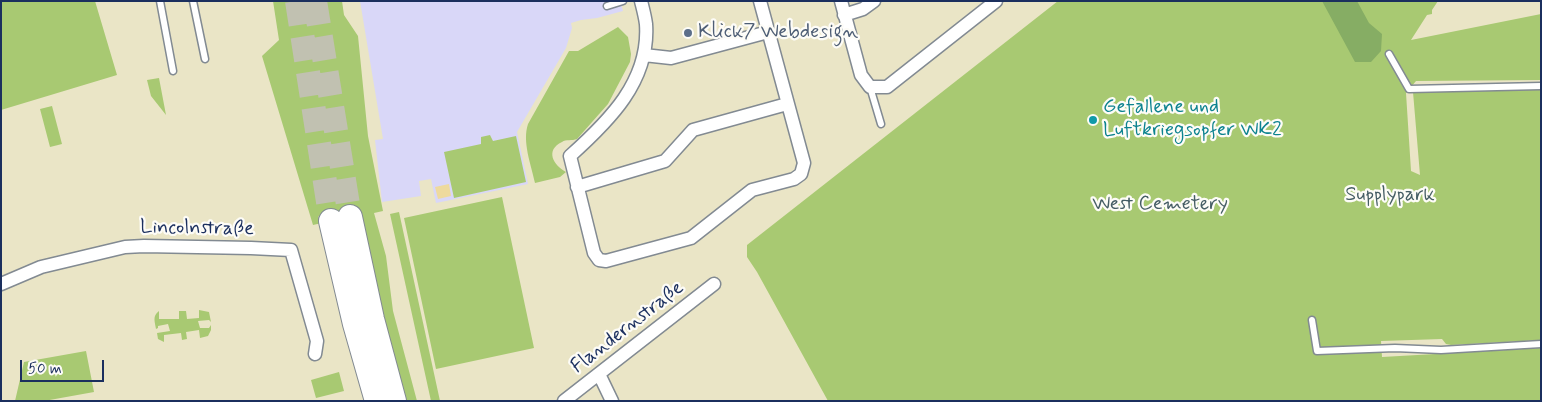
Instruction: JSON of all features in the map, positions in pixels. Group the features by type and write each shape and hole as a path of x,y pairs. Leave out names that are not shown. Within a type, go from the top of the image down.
{"highway":[{"path":"376,401 355,324 341,219 372,319 394,401"}],"street":[{"path":"641,1 646,24 644,55 637,76 626,96 603,126 570,156 594,253 599,260 606,261 690,238 752,190 794,179 801,174 804,163 760,1"},
{"path":"840,1 861,75 870,87 887,87 996,1"},
{"path":"844,16 863,9 874,1"},
{"path":"644,55 671,58 768,32"},
{"path":"577,187 666,162 693,130 787,104"},
{"name":"Lincolnstraße","path":"1,284 41,267 125,247 291,250 316,341 315,354"},
{"name":"Flandernstraße","path":"564,401 714,284"},
{"path":"599,374 612,401"}],"lane":[{"path":"160,1 173,71"},
{"path":"192,1 205,59"},
{"path":"607,6 623,1"},
{"path":"1389,54 1409,89 1541,86"},
{"path":"870,87 881,124"},
{"path":"1312,320 1317,351 1395,348 1441,350 1541,344"}],"shaded area":[{"path":"360,1 620,1 623,11 571,23 572,28 566,48 517,132 528,184 436,203 431,179 419,181 421,196 382,202 375,140 383,139"}],"green space":[{"path":"1,1 95,1 117,75 1,110"},
{"path":"273,1 342,1 344,15 358,36 368,136 383,211 374,213 386,256 393,311 417,401 401,401 361,214 313,225 262,56 279,40"},
{"name":"West Cemetery","path":"1058,1 1438,1 1432,10 1432,14 1427,15 1411,40 1541,14 1541,80 1416,81 1406,93 1411,171 1420,175 1413,92 1541,89 1541,340 1451,345 1446,344 1442,339 1381,341 1382,357 1541,348 1541,401 828,401 747,257 747,245"},
{"path":"1322,1 1357,1 1369,23 1382,34 1381,51 1371,62 1355,62"},
{"path":"618,27 628,37 631,54 630,62 608,104 577,139 564,141 554,149 552,153 555,162 566,172 560,177 535,183 529,161 526,138 528,124 569,51 578,51"},
{"path":"159,78 166,115 151,96 147,80"},
{"path":"52,106 62,144 50,147 40,109"},
{"path":"490,135 493,141 516,136 526,182 454,198 444,152 481,144 481,137"},
{"path":"502,197 534,348 436,369 404,218"},
{"path":"399,212 440,401 431,401 390,214"},
{"path":"199,310 209,312 211,322 209,320 198,321 200,328 209,328 211,325 208,336 200,338 199,330 186,332 187,339 182,340 181,333 164,335 164,342 158,339 157,333 170,331 168,324 158,326 156,329 155,317 159,311 159,319 179,319 179,311 186,311 187,319 199,318"},
{"path":"86,351 94,392 44,401 15,401 24,362"},
{"path":"339,372 344,391 316,398 311,380"}],"sand":[{"path":"449,184 451,196 438,199 435,187"}],"tunnel":[{"path":"297,1 331,221"},
{"path":"315,1 350,217"}],"place":[{"name":"Klick7 Webdesign","path":"688,33"},
{"name":"Gefallene und Luftkriegsopfer WK2","path":"1093,120"}],"park label":[{"name":"Supplypark","path":"1390,196"}]}
